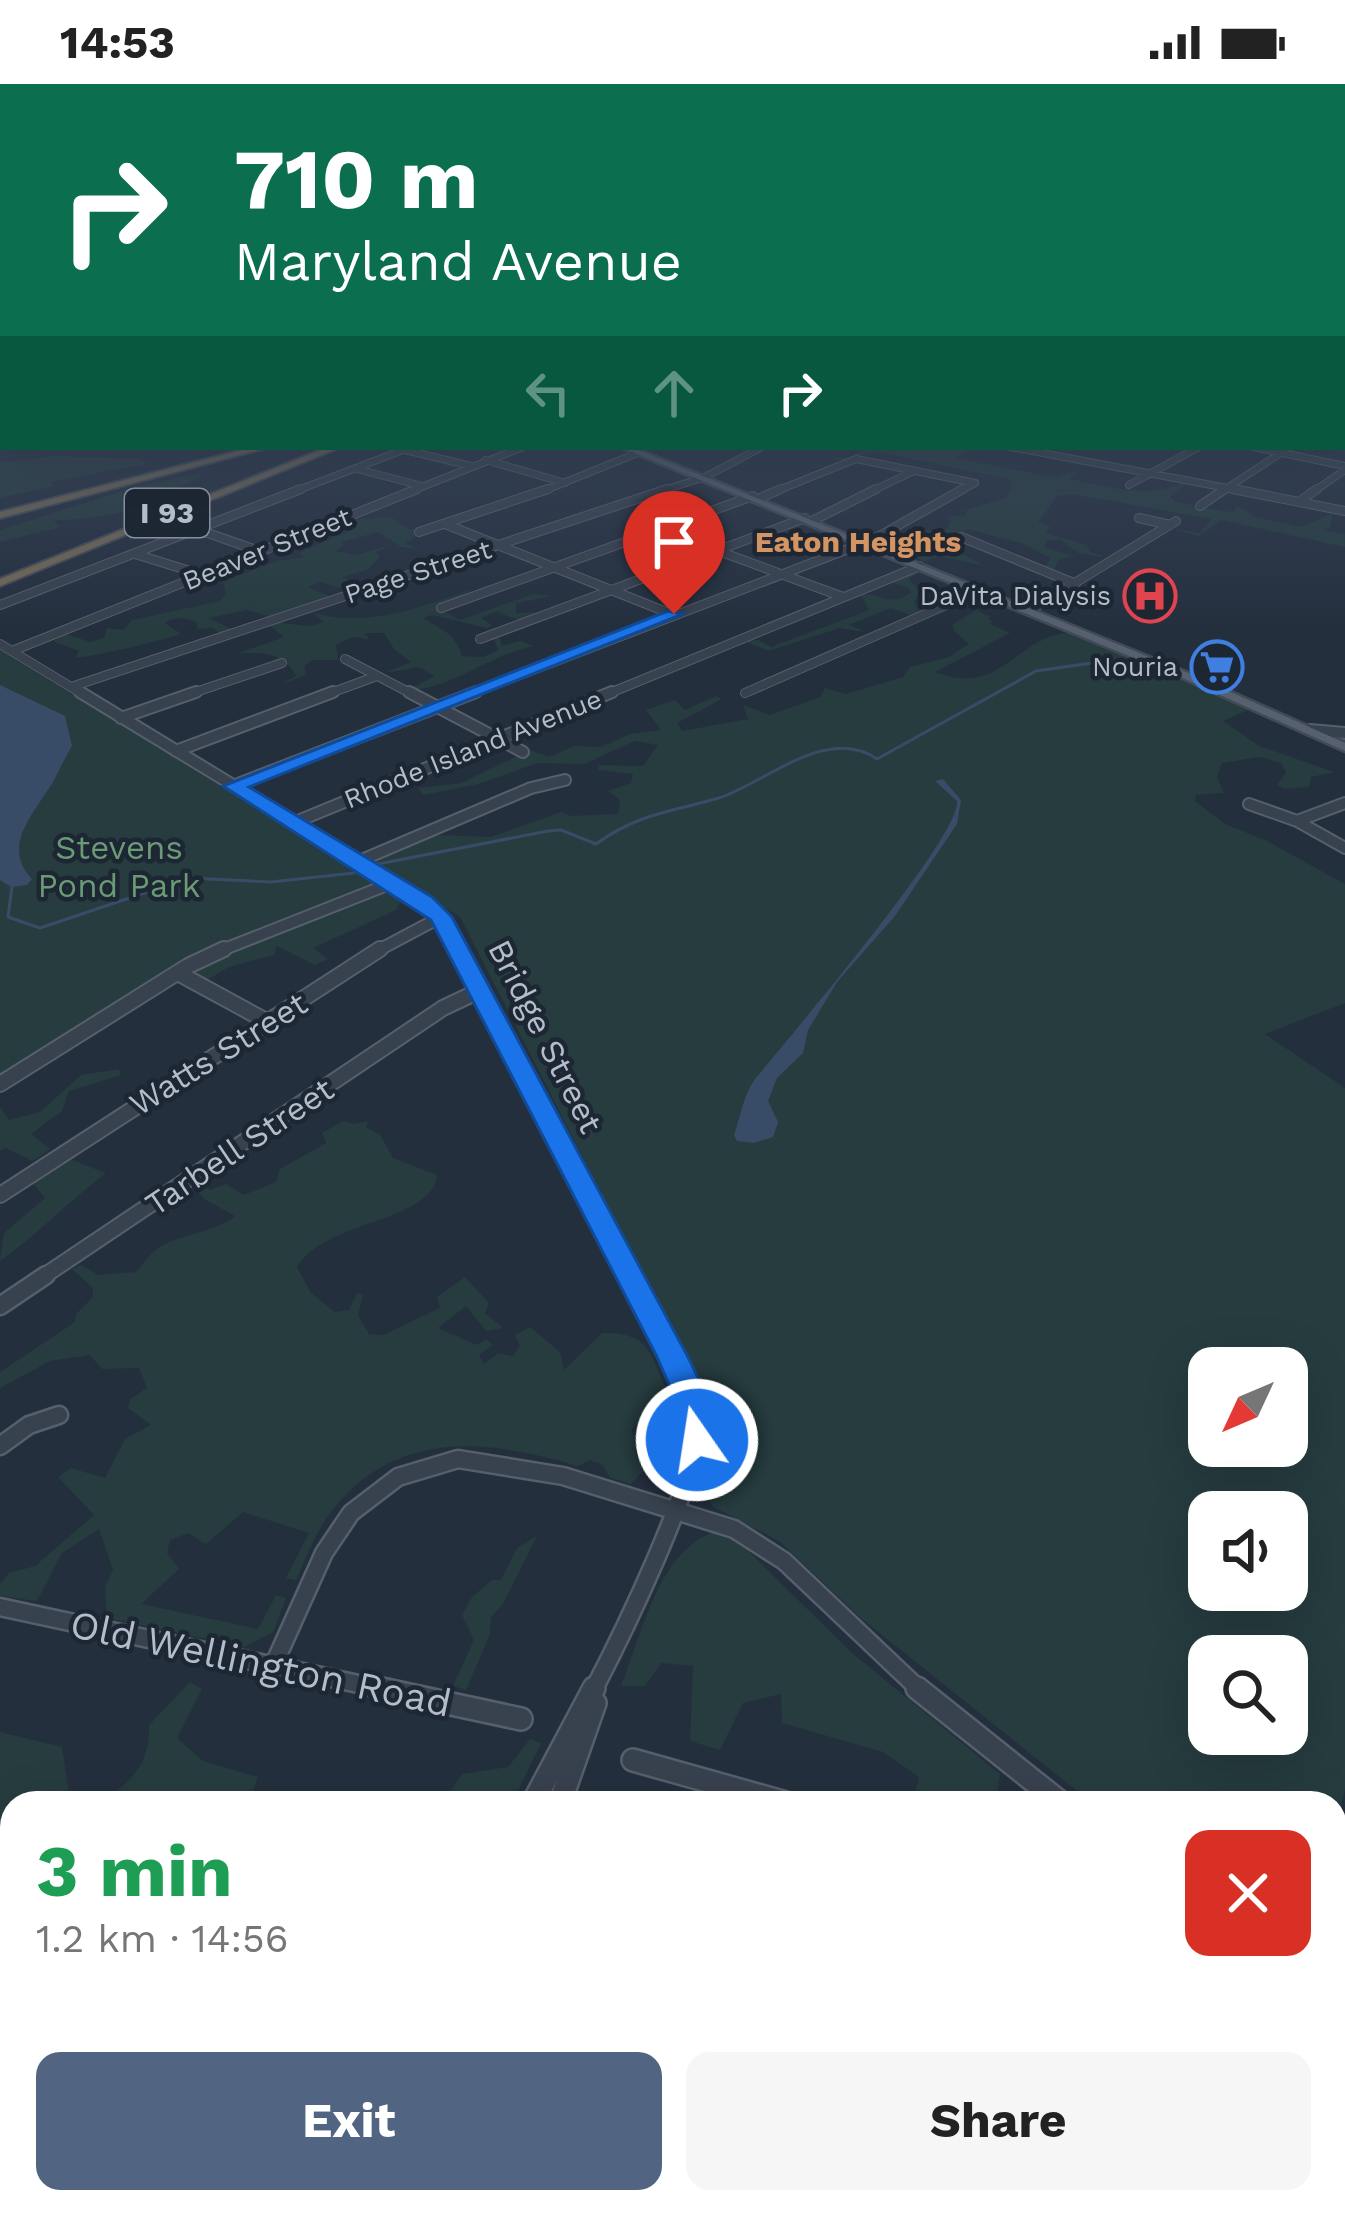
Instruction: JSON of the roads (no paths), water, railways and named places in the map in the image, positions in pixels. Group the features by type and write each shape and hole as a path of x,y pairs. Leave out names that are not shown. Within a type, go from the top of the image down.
{"highway":[{"path":"0,508 221,450"},
{"path":"0,508 240,450"},
{"name":"I 93","path":"0,508 252,450"},
{"path":"0,568 313,450"},
{"name":"I 93","path":"0,583 327,450"},
{"path":"97,542 348,450"}],"main road":[{"path":"634,450 980,590 1345,747"}],"street":[{"path":"0,605 403,450"},
{"path":"415,450 471,466"},
{"name":"Beaver Street","path":"6,648 514,450"},
{"name":"Page Street","path":"71,687 705,477 756,450"},
{"path":"996,459 1009,450"},
{"path":"1028,450 1345,511"},
{"path":"1129,485 1194,450"},
{"path":"1200,506 1286,450 1345,468"},
{"path":"419,532 565,483 640,452"},
{"path":"233,786 864,542 975,483 856,459 441,608"},
{"path":"486,460 565,483"},
{"path":"1298,502 1345,468"},
{"path":"357,469 422,486"},
{"path":"480,638 809,519 914,471"},
{"path":"1029,611 1173,523 1139,518"},
{"path":"445,524 674,614"},
{"path":"660,529 843,597"},
{"path":"199,530 262,552"},
{"path":"962,537 1076,584"},
{"path":"135,554 203,575"},
{"name":"Rhode Island Avenue","path":"293,823 920,566"},
{"path":"745,694 980,590"},
{"name":"Bridge Street","path":"6,648 441,917 690,1396 697,1425 695,1456 608,1664 564,1791"},
{"path":"345,659 523,752"},
{"path":"121,718 282,663"},
{"path":"176,751 377,676"},
{"path":"1315,733 1345,734"},
{"path":"357,862 531,788 565,780"},
{"path":"1297,821 1345,803"},
{"path":"1249,804 1297,821 1345,848"},
{"path":"0,1084 178,973 261,932 392,884"},
{"name":"Watts Street","path":"0,1195 65,1148 403,935 441,917"},
{"path":"178,973 268,1022"},
{"name":"Tarbell Street","path":"0,1306 443,1008 481,990"},
{"path":"0,1446 29,1425 59,1415"},
{"path":"274,1664 344,1522 366,1498 411,1471 445,1460 496,1461 731,1527 775,1552 883,1658 1046,1791"},
{"name":"Old Wellington Road","path":"0,1607 521,1719"},
{"name":"Bridge Street","path":"539,1791 608,1664"},
{"path":"633,1760 743,1791"}],"water":[{"path":"0,685 65,716 72,746 20,841 19,854 32,879 27,885 11,887 0,880"},
{"path":"943,779 961,800 957,824 895,916 837,982 808,1030 803,1053 777,1078 768,1101 778,1122 773,1137 754,1143 737,1141 734,1135 755,1079 904,894 951,821 957,801 935,781"}],"waterway":[{"path":"378,864 548,831 561,830 596,844 641,820 737,791 818,752 858,750 877,759 1036,671 1120,659"},
{"path":"12,886 8,917 40,928 189,878 271,882 354,873"}],"place":[{"name":"DaVita Dialysis","path":"1150,596"},
{"name":"Nouria","path":"1217,667"}],"district":[{"name":"Eaton Heights","path":"858,542"}],"park label":[{"name":"Stevens Pond Park","path":"119,866"}]}
